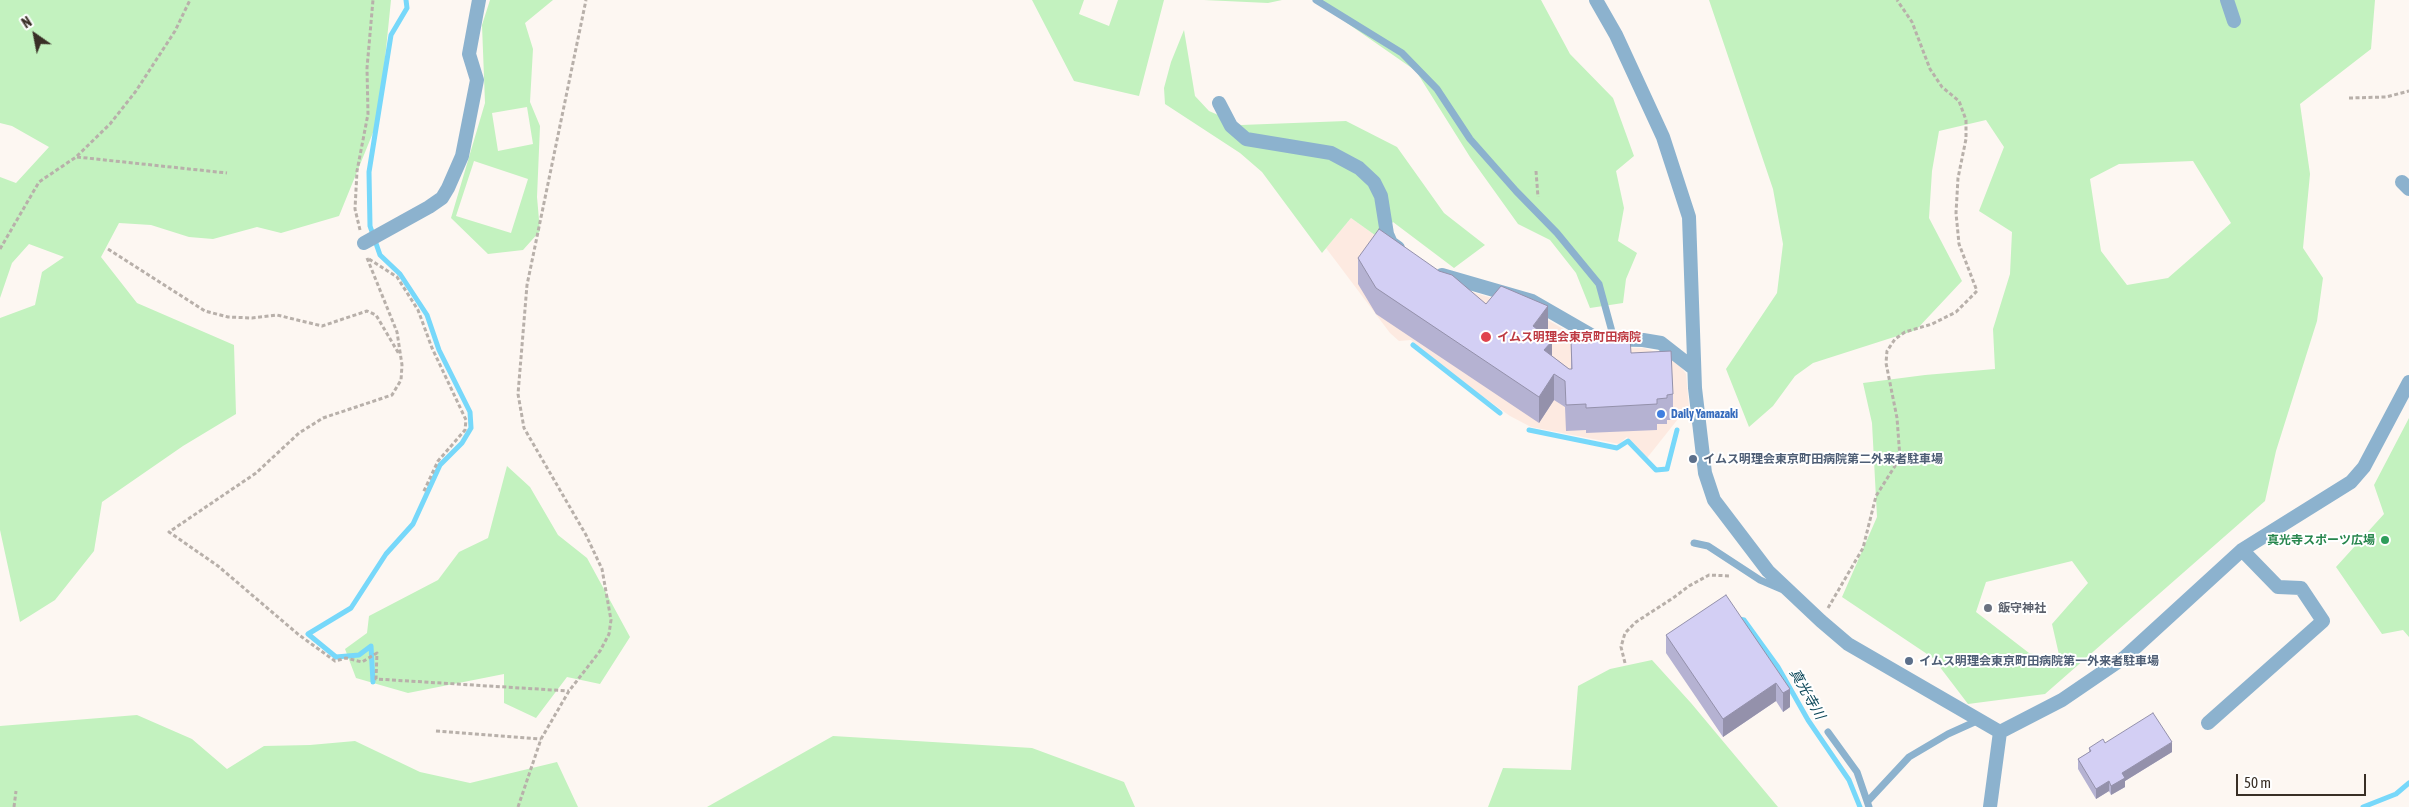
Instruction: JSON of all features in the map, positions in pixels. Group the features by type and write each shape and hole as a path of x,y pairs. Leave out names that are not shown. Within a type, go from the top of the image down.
{"street":[{"path":"363,244 442,198 462,156 477,80 469,54 478,0"},
{"path":"1596,0 1616,35 1663,137 1688,216 1693,368 1702,455 1709,490 1714,500 1768,572 1820,621 1848,644 2000,732"},
{"path":"2227,0 2234,21"},
{"path":"1219,103 1231,126 1246,139 1331,153 1360,168 1374,182 1381,196 1387,234 1391,244 1406,253"},
{"path":"1430,267 1446,277 1532,301 1598,339 1661,343 1693,368"},
{"path":"2000,732 2019,724 2062,700 2125,657 2242,550 2351,482 2364,467 2409,382"},
{"path":"2208,723 2324,621 2301,588 2278,587 2242,550"},
{"path":"1990,807 2000,732"}],"lane":[{"path":"1316,0 1402,53 1436,89 1470,139 1516,191 1539,213 1599,284 1614,339"},
{"path":"1694,543 1708,546 1760,580 1791,594"},
{"path":"1828,732 1857,772 1868,804 1909,757 1948,734 1980,720"}],"path":[{"path":"0,249 39,182 76,157 110,124 136,91 175,31 190,0"},
{"path":"373,0 368,68 368,114 357,171 355,209 367,258 390,309 397,332 401,357 401,380 392,395 324,418 299,432 256,473 169,532 218,566 299,635 335,660 346,658 362,662 377,653 376,679 569,690"},
{"path":"518,807 541,740 569,690 600,651 609,634 611,620 602,569 586,535 524,428 518,394 527,284 586,0"},
{"path":"1820,621 1863,548 1876,496 1900,458 1897,418 1886,363 1887,351 1895,338 1905,332 1932,324 1956,312 1977,291 1959,244 1956,213 1958,178 1966,139 1966,120 1959,101 1942,87 1930,69 1912,22 1897,0"},
{"path":"2349,98 2386,97 2409,90"},
{"path":"76,157 227,173"},
{"path":"1536,170 1539,213"},
{"path":"108,249 205,311 228,317 277,316 322,326 367,311 376,314 401,357"},
{"path":"367,258 396,277 418,310 432,348 466,420 465,430 438,461 423,493"},
{"path":"1624,663 1621,647 1625,633 1636,622 1689,586 1709,575 1729,575 1736,579"},
{"path":"436,731 541,740"},
{"path":"14,807 16,791"}],"shaded area":[{"name":"イムス明理会東京町田病院","path":"1351,218 1379,238 1472,292 1528,309 1599,349 1644,348 1665,355 1679,364 1686,374 1690,418 1678,419 1647,458 1627,437 1619,444 1531,427 1510,416 1457,378 1411,340 1399,341 1390,333 1326,248"}],"green space":[{"path":"0,0 391,0 379,118 339,216 281,233 257,227 213,239 189,237 151,225 119,223 101,257 137,303 234,345 236,414 183,446 102,502 94,551 55,600 20,622 0,530 0,318 35,305 42,272 64,257 29,244 12,263 0,298 0,177 16,183 49,147 12,126 0,123"},
{"path":"490,0 553,0 525,23 533,49 530,102 540,126 537,197 540,231 523,250 488,254 451,218 485,103 482,25","holes":["527,107 533,144 498,151 492,113","474,161 528,179 511,233 456,216"]},
{"path":"1032,0 1084,0 1079,14 1109,26 1118,0 1164,0 1139,96 1074,81"},
{"path":"1204,0 1282,0 1268,3"},
{"path":"1322,0 1541,0 1570,54 1613,98 1634,156 1616,171 1624,208 1618,241 1637,253 1626,279 1623,303 1590,308 1576,273 1550,240 1518,224 1470,157 1416,71 1347,23"},
{"path":"1709,0 2375,0 2371,49 2300,104 2310,174 2303,248 2323,278 2317,321 2276,451 2265,501 2045,694 1968,704 1933,658 1842,597 1877,517 1872,423 1863,383 1995,369 1993,329 2010,274 2012,232 1979,211 2004,147 1986,120 1939,131 1932,171 1929,218 1962,281 1916,330 1813,363 1795,376 1773,406 1749,427 1726,369 1777,293 1783,244 1773,189","holes":["2193,161 2231,223 2168,278 2127,285 2101,251 2090,179 2119,164","2072,561 2088,583 2052,624 2060,659 2029,653 1976,612 1986,582"]},
{"path":"1184,30 1195,96 1209,111 1241,125 1346,121 1397,147 1444,213 1485,245 1454,268 1393,222 1379,238 1351,218 1322,253 1262,172 1240,153 1165,104 1164,88 1171,62"},
{"name":"真光寺スポーツ広場","path":"2409,418 2409,637 2403,630 2382,634 2336,567 2384,514 2374,485"},
{"path":"507,466 530,487 558,535 587,558 630,637 600,684 567,677 536,718 504,703 504,674 408,693 356,678 345,649 367,633 369,616 438,580 459,552 488,538"},
{"path":"1652,660 1691,703 1778,807 1488,807 1503,768 1571,770 1578,686 1610,669"},
{"path":"137,715 192,739 227,769 264,746 310,745 355,741 420,772 470,783 557,762 578,807 0,807 0,726"},
{"path":"833,736 1032,748 1124,782 1135,807 707,807"}],"building":[{"path":"1379,229 1439,271 1452,275 1486,304 1501,286 1548,306 1533,326 1552,341 1544,350 1569,369 1572,369 1571,341 1630,338 1631,353 1671,351 1673,394 1667,395 1667,398 1657,399 1657,404 1586,408 1586,404 1566,405 1565,381 1554,374 1539,397 1376,288 1358,258"},
{"path":"1726,595 1790,689 1783,693 1776,683 1723,719 1666,635"},
{"path":"2153,713 2172,742 2122,773 2125,778 2111,786 2109,781 2096,789 2078,759 2091,751 2089,748 2103,739 2105,743"}],"waterway":[{"path":"373,682 371,646 359,655 336,657 308,634 351,608 386,554 413,524 440,465 462,443 471,428 470,412 439,350 427,315 400,274 380,255 370,226 369,172 391,35 407,8 406,0"},
{"path":"1413,345 1500,413"},
{"path":"1529,430 1617,448 1628,441 1656,470 1667,469"},
{"path":"1667,469 1677,430"},
{"name":"真光寺川","path":"1739,619 1744,620 1778,667 1808,720 1849,780 1860,807"},
{"name":"真光寺川","path":"2363,807 2396,794 2409,783"}],"place":[{"name":"イムス明理会東京町田病院","path":"1486,337"},
{"name":"Daily Yamazaki","path":"1661,414"},
{"name":"イムス明理会東京町田病院第二外来者駐車場","path":"1693,459"},
{"name":"真光寺スポーツ広場","path":"2385,540"},
{"name":"飯守神社","path":"1988,608"},
{"name":"イムス明理会東京町田病院第一外来者駐車場","path":"1909,661"}]}
